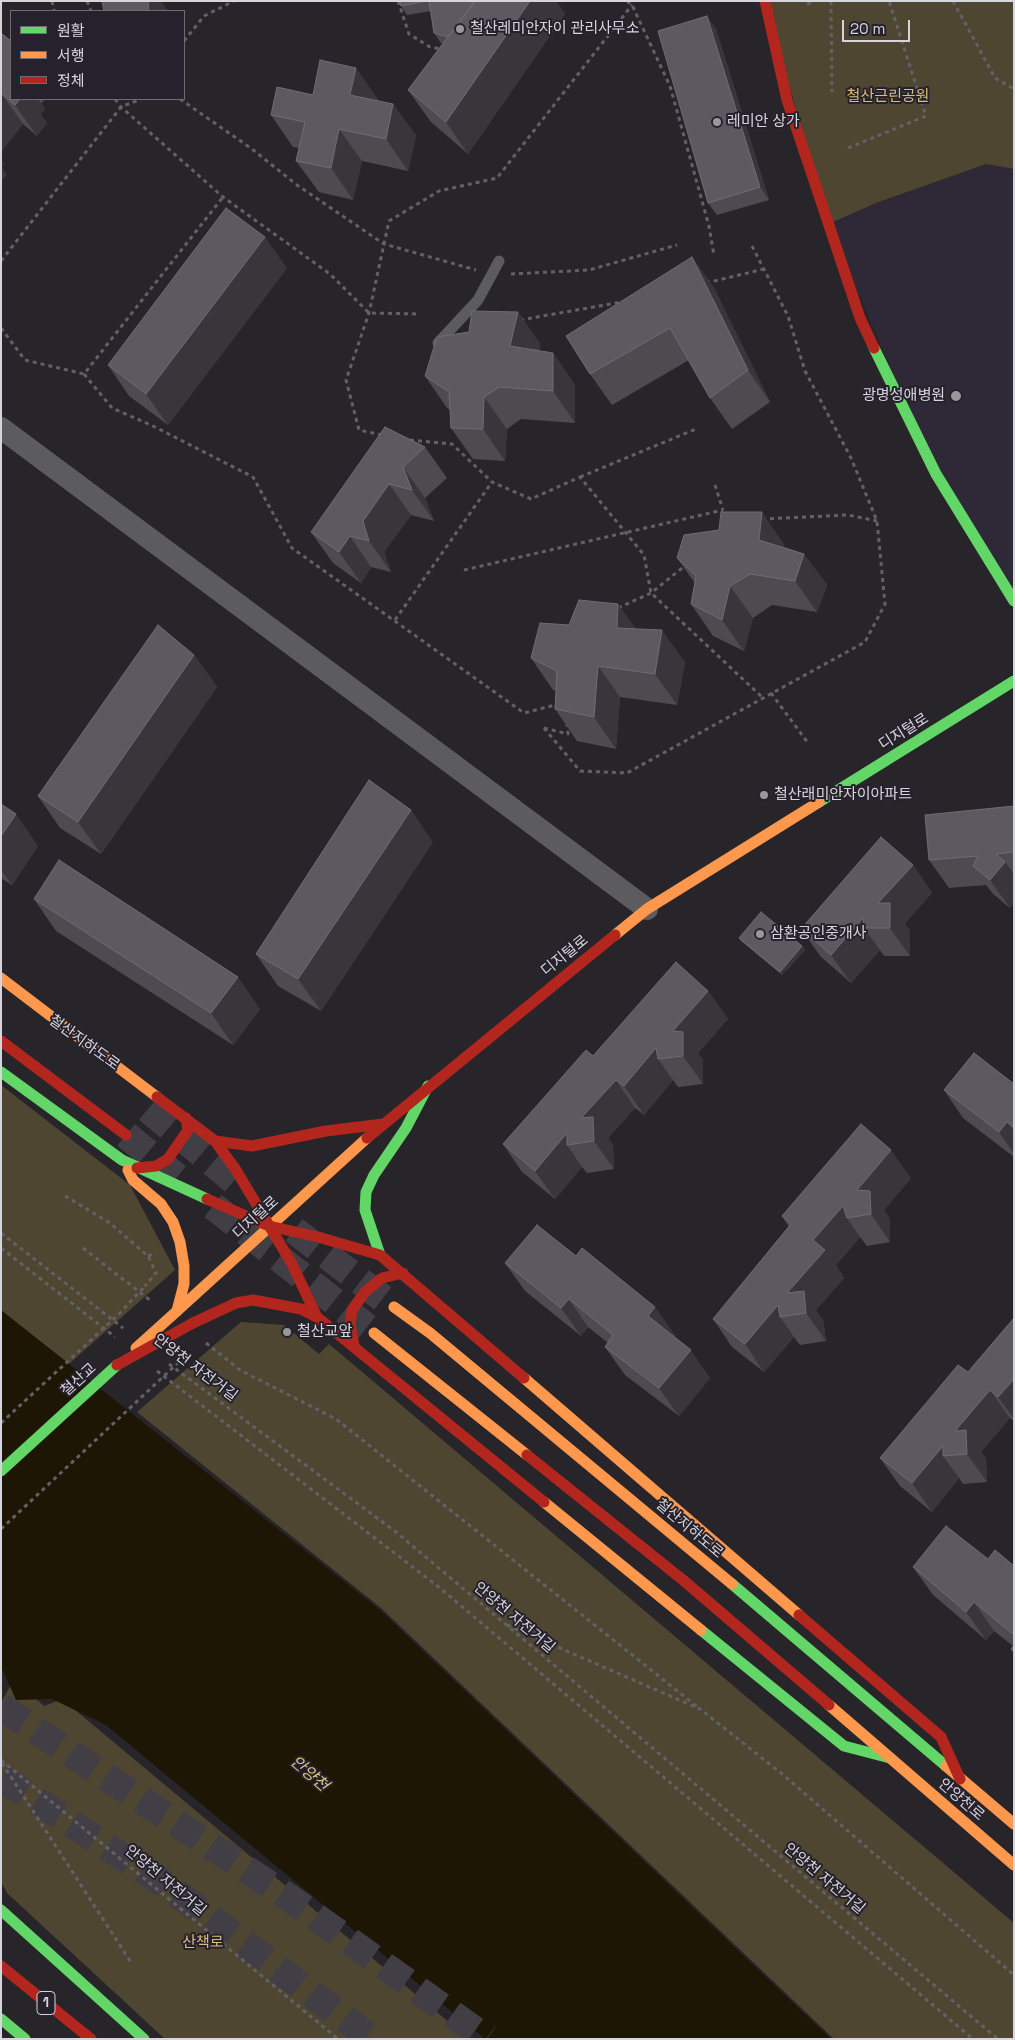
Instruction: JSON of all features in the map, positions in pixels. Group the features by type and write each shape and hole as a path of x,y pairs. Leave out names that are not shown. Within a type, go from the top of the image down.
{"main road":[{"path":"765,1 787,100 860,318 936,474 1014,601"},
{"name":"디지털로","path":"177,1311 383,1124 647,909 1014,681"},
{"path":"1,978 215,1141 236,1170 292,1264 317,1316"},
{"path":"1,1041 126,1136"},
{"path":"1,1072 122,1160 137,1168 269,1226 318,1237 380,1255 941,1737 960,1779"},
{"path":"380,1255 365,1210 366,1192 374,1175 406,1128 428,1086"},
{"path":"137,1168 156,1166 168,1159 188,1130 186,1118"},
{"path":"215,1141 252,1146 276,1143 326,1131 383,1124"},
{"path":"122,1160 133,1180 161,1204 173,1222 180,1242 184,1266 184,1284 177,1311"},
{"path":"354,1346 350,1325 352,1310 365,1292 382,1278 403,1273"},
{"path":"117,1365 216,1311 236,1304 253,1300 266,1301 317,1316 844,1746 890,1758"},
{"name":"철산지하도로","path":"394,1307 430,1333 671,1533 960,1779"},
{"name":"철산교","path":"1,1471 177,1311"},
{"path":"374,1332 683,1580 890,1758"},
{"name":"안양천로","path":"890,1758 1014,1865"},
{"name":"안양천로","path":"960,1779 1014,1824"},
{"path":"1,1910 144,2039"},
{"name":"1","path":"1,1966 91,2039"},
{"path":"1,2019 25,2039"}],"street":[{"path":"1,428 647,909"}],"lane":[{"path":"438,343 478,300 499,261"}],"path":[{"path":"185,40 204,16 234,1"},
{"path":"398,1 409,34 430,47 447,49"},
{"path":"627,1 632,6 670,86 709,226 714,256"},
{"path":"807,4 815,1"},
{"path":"831,1 832,92"},
{"path":"848,148 926,116 889,1"},
{"path":"953,1 994,78 1014,90"},
{"path":"386,436 359,430 346,380 369,313 389,221 439,191 497,178 632,6"},
{"path":"116,100 121,107 223,197 330,274 369,313 420,314"},
{"path":"1,260 121,107 139,100"},
{"path":"181,100 252,149 297,185 384,244 492,275 589,270 677,245"},
{"path":"84,374 223,197"},
{"path":"567,717 568,734 544,728 580,771 627,773 866,642 885,604 877,521 851,458 805,372 788,316 752,246"},
{"path":"697,285 764,269"},
{"path":"514,321 601,307 630,300"},
{"path":"1,328 26,360 84,374 112,408 153,426 253,477 292,548 524,713 555,705 561,711"},
{"path":"405,440 452,444 492,482 531,499 696,429"},
{"path":"580,477 644,555 651,593 764,698"},
{"path":"395,620 492,482"},
{"path":"714,484 725,517"},
{"path":"464,570 723,510"},
{"path":"753,519 848,515 877,521"},
{"path":"609,612 651,593 687,565"},
{"path":"771,693 808,743"},
{"path":"1,1423 118,1315 156,1273 148,1256 110,1223 65,1196"},
{"name":"안양천 자전거길","path":"1,1233 131,1334"},
{"path":"1,1248 118,1340"},
{"path":"83,1248 154,1303"},
{"path":"201,1340 240,1370 336,1419 780,1773 1014,1975"},
{"path":"1,1529 186,1355"},
{"name":"안양천 자전거길","path":"168,1363 396,1532 998,2039"},
{"path":"156,1370 440,1588 973,2039"},
{"path":"504,1624 700,1709"},
{"path":"1,1761 132,1964"},
{"name":"안양천 자전거길","path":"1,1761 338,2039"}],"shaded area":[{"name":"광명성애병원","path":"986,164 1014,169 1014,601 936,474 829,225 876,203"}],"green space":[{"name":"철산근린공원","path":"765,1 1014,1 1014,169 986,164 876,203 829,224"},
{"path":"1,1085 130,1185 175,1270 1,1424"},
{"path":"241,1322 284,1325 319,1354 329,1344 1014,1923 1014,2039 834,2039 381,1608 137,1412"},
{"name":"산책로","path":"14,1679 44,1706 62,1699 469,2039 165,2039 7,1893 1,1882 1,1703"}],"water":[{"name":"안양천","path":"1,1310 379,1609 831,2039 485,2039 106,1725 52,1699 16,1700 1,1666"}],"building":[{"path":"102,1 148,1 149,10 104,10"},
{"path":"400,1 426,1 401,6"},
{"path":"429,1 475,1 448,37 434,33"},
{"path":"475,1 530,1 446,122 408,90"},
{"name":"레미안 상가","path":"707,16 760,187 708,203 658,31"},
{"path":"1,33 10,40 10,100 19,100 15,105 1,93"},
{"path":"320,60 356,68 350,95 393,104 386,139 339,129 331,168 296,161 305,122 271,115 277,87 313,95"},
{"path":"226,208 265,237 146,394 108,365"},
{"path":"692,257 748,370 710,398 670,328 590,374 566,336"},
{"path":"472,311 518,312 510,346 553,353 553,391 499,387 484,397 483,429 451,428 449,392 425,376 437,337 469,332"},
{"path":"385,427 425,447 403,467 412,490 389,484 363,521 369,541 350,536 339,552 311,532"},
{"path":"721,512 762,512 759,540 804,554 795,581 750,574 730,586 722,620 691,604 696,576 677,558 684,535 719,530"},
{"path":"579,600 618,604 617,628 662,630 655,674 598,666 594,717 555,709 557,671 531,658 540,623 569,625"},
{"path":"158,625 194,655 78,822 38,796"},
{"path":"369,780 411,810 298,979 256,954"},
{"path":"1,804 16,814 1,836"},
{"path":"1014,806 1014,852 996,854 1005,862 990,880 973,866 978,856 929,860 925,815"},
{"path":"881,837 913,865 878,903 890,903 890,928 864,928 863,918 831,955 801,929"},
{"path":"59,860 238,977 211,1013 34,899"},
{"path":"761,912 802,946 780,972 739,938"},
{"path":"676,962 708,991 673,1031 683,1032 683,1056 658,1059 656,1048 624,1086 616,1080 581,1118 593,1117 594,1141 567,1145 567,1133 535,1171 503,1144 586,1050 593,1056"},
{"path":"974,1053 1014,1084 1014,1127 1007,1122 999,1132 944,1090"},
{"path":"861,1124 891,1150 857,1190 870,1191 871,1214 847,1218 843,1206 813,1240 825,1250 787,1293 804,1291 806,1313 780,1317 778,1305 745,1344 713,1319 791,1224 782,1216"},
{"path":"537,1225 576,1256 582,1248 655,1307 648,1316 691,1350 659,1388 605,1347 613,1335 569,1299 561,1308 505,1263"},
{"path":"1014,1318 1014,1379 998,1397 990,1390 955,1431 966,1430 967,1454 943,1456 943,1446 912,1483 880,1458 958,1365 968,1372"},
{"path":"946,1526 988,1559 995,1550 1014,1566 1014,1635 974,1602 966,1612 913,1567"}],"tunnel":[{"path":"148,1109 245,1190"},
{"path":"126,1135 177,1177"},
{"path":"213,1206 369,1329"},
{"path":"294,1230 394,1307"},
{"path":"1,1707 288,1897 487,2039"},
{"path":"1,1778 166,1885 372,2039"}],"traffic: fast":[{"path":"874,348 936,474 1014,601"},
{"path":"819,802 1014,681"},
{"path":"1,1072 122,1160 207,1199"},
{"path":"380,1255 365,1210 366,1192 374,1175 406,1128 428,1086"},
{"path":"1,1471 117,1365"},
{"path":"732,1584 946,1766"},
{"path":"701,1630 844,1746 890,1758"},
{"path":"1,1910 144,2039"},
{"path":"1,2019 25,2039"}],"traffic: slow":[{"path":"615,935 647,909 819,802"},
{"path":"1,978 157,1097"},
{"path":"177,1311 367,1138"},
{"path":"128,1170 133,1180 161,1204 173,1222 180,1242 184,1266 184,1284 177,1311"},
{"path":"394,1307 430,1333 732,1584"},
{"path":"136,1348 177,1311"},
{"path":"374,1333 527,1455"},
{"path":"524,1378 799,1615"},
{"path":"544,1502 701,1630"},
{"path":"829,1705 1014,1865"},
{"path":"946,1766 1014,1824"}],"traffic: jam":[{"path":"765,1 787,100 860,318 874,348"},
{"path":"367,1138 615,935"},
{"path":"1,1041 126,1135"},
{"path":"157,1097 215,1141 236,1170 292,1264 317,1317"},
{"path":"137,1168 156,1166 168,1159 188,1130 186,1118"},
{"path":"215,1141 252,1146 326,1131 383,1124"},
{"path":"207,1199 269,1226 318,1237 380,1255 524,1378"},
{"path":"354,1346 350,1325 352,1310 365,1292 382,1278 403,1273"},
{"path":"193,1323 236,1303 253,1300 301,1309 317,1317 544,1502"},
{"path":"117,1365 193,1323"},
{"path":"527,1455 683,1580 829,1705"},
{"path":"799,1615 941,1737 960,1779"},
{"path":"1,1966 91,2039"}],"place":[{"name":"철산레미안자이 관리사무소","path":"460,29"},
{"name":"레미안 상가","path":"717,122"},
{"name":"광명성애병원","path":"956,396"},
{"name":"철산래미안자이아파트","path":"764,795"},
{"name":"삼환공인중개사","path":"760,934"},
{"name":"철산교앞","path":"287,1332"}]}
